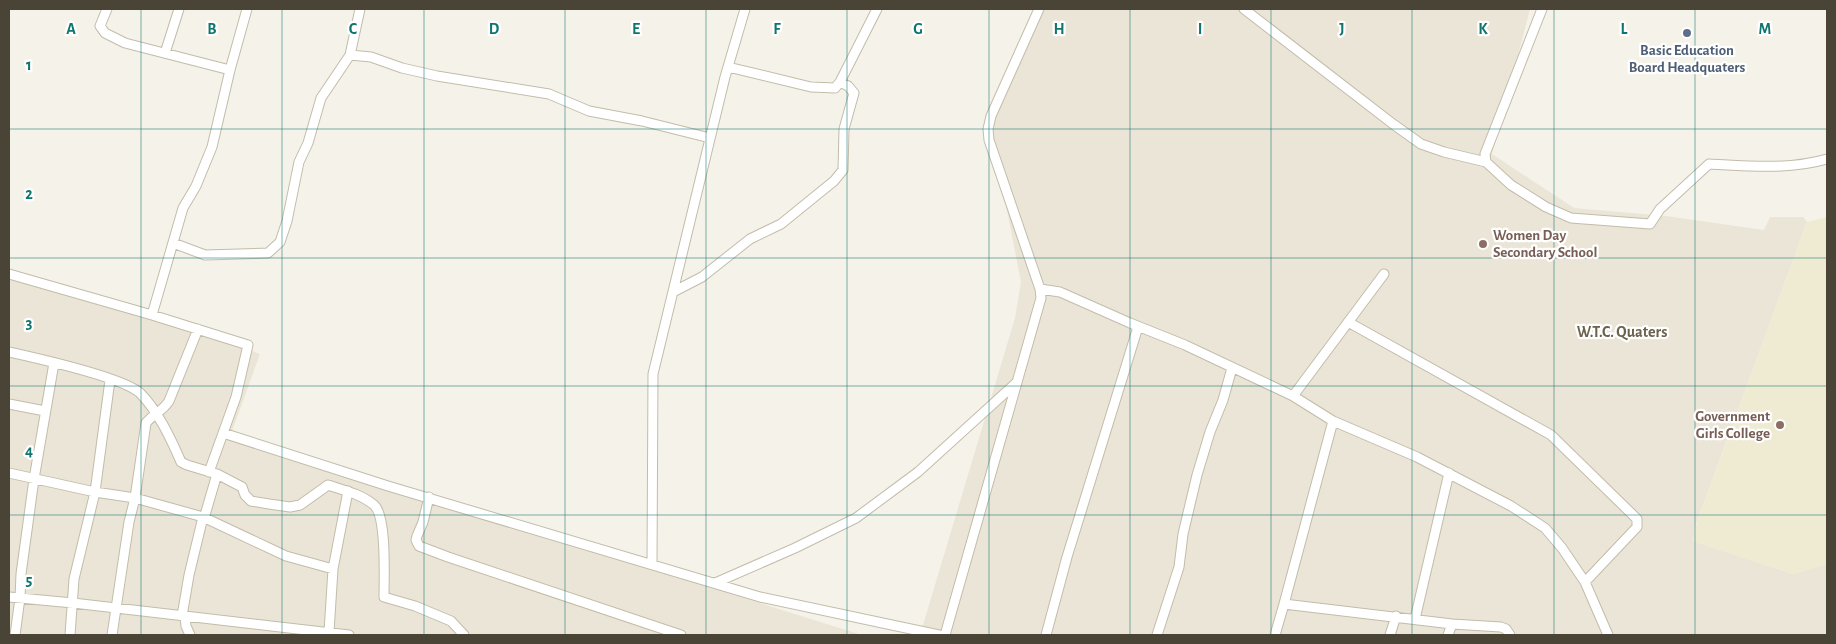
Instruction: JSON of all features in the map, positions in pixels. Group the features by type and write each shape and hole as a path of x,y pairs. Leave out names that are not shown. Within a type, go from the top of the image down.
{"street":[{"path":"107,9 100,26 105,33 125,43 230,70"},
{"path":"165,53 179,9"},
{"path":"152,315 184,208 196,186 212,147 230,70 248,9"},
{"path":"173,243 205,255 268,252 280,242 287,221 299,162 308,143 321,98 350,55 360,9"},
{"path":"652,564 653,374 728,67 746,9"},
{"path":"728,67 819,88 835,88 840,82 877,9"},
{"path":"945,635 1041,298 1040,289 989,140 988,129 991,116 1039,9"},
{"path":"1244,9 1421,144 1444,152 1486,162 1518,189 1546,207 1571,218 1650,224 1660,209 1710,164 1770,167 1815,163 1827,159"},
{"path":"1486,162 1485,154 1542,9"},
{"path":"350,55 371,57 402,68 437,76 549,94 590,111 642,120 710,138"},
{"path":"673,292 702,277 750,239 781,224 819,194 844,170 844,129 854,93 848,86 840,82"},
{"path":"9,274 248,345 236,396 223,433 213,473 206,515 203,517 189,575 184,616 190,635"},
{"path":"1293,396 1384,274"},
{"path":"1040,289 1060,292 1185,346 1293,396 1333,421 1449,472 1511,506 1545,528 1562,548 1585,582 1608,635"},
{"path":"1348,322 1552,436 1637,519 1637,527 1585,582"},
{"path":"1046,635 1067,557 1138,326"},
{"path":"112,635 146,423 164,409 169,402 198,329"},
{"path":"9,352 110,380 139,393 156,415 181,462 213,473 242,487 251,501 290,507 300,505 328,485 332,468"},
{"path":"15,635 34,479 54,363"},
{"path":"1156,635 1179,567 1183,534 1197,475 1232,368"},
{"path":"70,635 74,579 95,492 110,380"},
{"path":"715,583 788,552 856,518 918,472 1016,383"},
{"path":"9,404 45,411"},
{"path":"1275,635 1333,421"},
{"path":"223,433 388,486 768,599 939,635"},
{"path":"1415,619 1449,472"},
{"path":"9,473 95,492 135,498 203,517 286,556 334,569"},
{"path":"328,485 361,496 375,506 380,514 384,555 384,597 428,611 450,621 464,635"},
{"path":"329,632 334,569 348,491"},
{"path":"429,497 416,540 419,546 681,635"},
{"path":"9,597 349,635"},
{"path":"1284,604 1452,624 1501,627 1506,629 1510,635"},
{"path":"1390,635 1396,616"},
{"path":"1448,635 1452,624"}],"shaded area":[{"path":"1038,9 1530,9 1492,154 1574,208 1666,216 1764,230 1770,217 1803,217 1807,222 1696,524 1693,541 1793,574 1827,564 1827,635 920,635 1015,318 1021,282 991,129"},
{"name":"Government Girls College","path":"1827,217 1827,564 1793,574 1693,541 1697,522 1807,222"},
{"path":"9,272 201,332 260,354 231,434 352,475 862,635 9,635"}],"place":[{"name":"Basic Education Board Headquaters","path":"1687,33"},
{"name":"Women Day Secondary School","path":"1483,244"},
{"name":"Government Girls College","path":"1780,425"}],"district":[{"name":"W.T.C. Quaters","path":"1622,332"}]}
